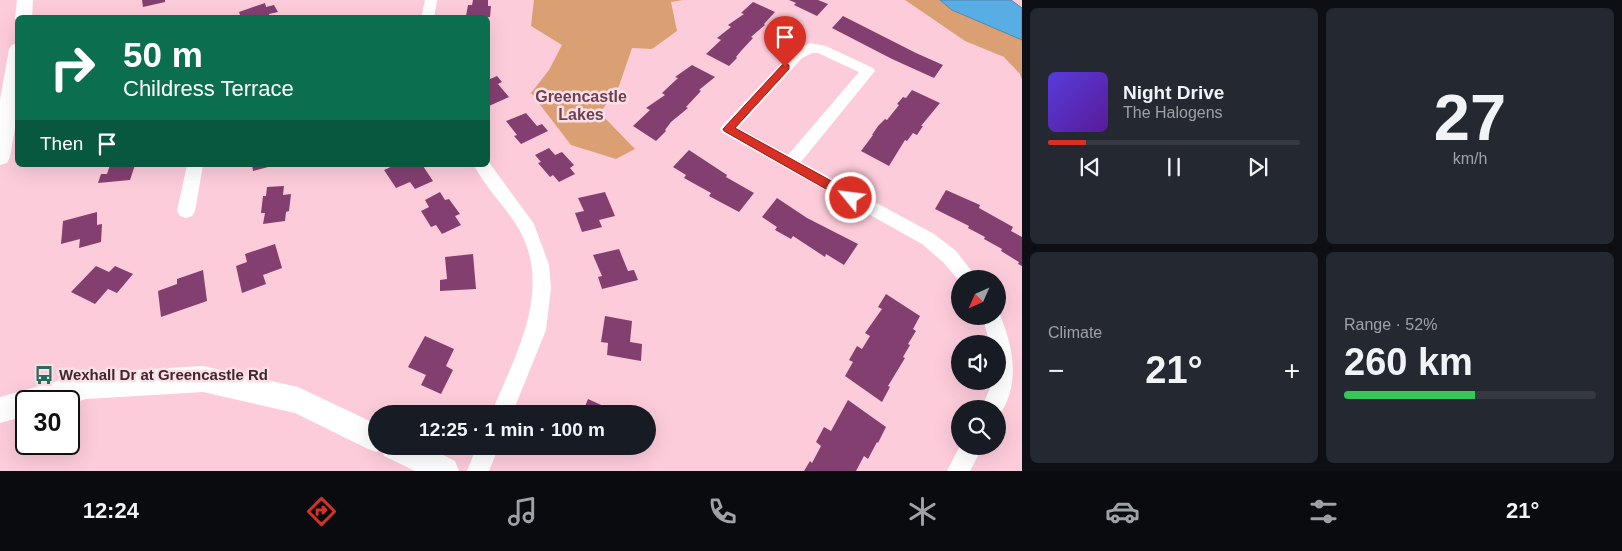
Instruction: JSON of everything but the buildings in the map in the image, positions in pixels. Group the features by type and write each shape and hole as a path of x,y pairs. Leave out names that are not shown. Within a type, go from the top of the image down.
{"street":[{"path":"23,15 25,0"},
{"path":"428,15 430,0"},
{"path":"790,164 868,71 821,49 810,48 797,55 728,129 790,164 928,239 950,257 961,270"},
{"path":"0,158 2,131 15,64"},
{"path":"186,211 195,167"},
{"path":"483,167 528,229 541,273 542,288 536,330 505,405"},
{"path":"995,325 1001,356 1003,384 995,400"},
{"path":"72,390 86,386 203,380 298,400 368,434"},
{"path":"0,410 15,406"},
{"path":"412,455 445,471"},
{"path":"478,471 484,455"},
{"path":"958,471 967,455"}],"shaded area":[{"path":"534,0 683,0 671,2 677,31 652,49 632,48 619,86 600,113 635,149 616,159 571,145 531,93 549,70 562,45 531,26"},
{"path":"905,0 940,0 952,10 1022,40 1022,80 1020,74 1004,57 965,41"}],"water":[{"path":"940,0 1011,0 1022,8 1022,40 952,10"}],"place":[{"name":"Wexhall Dr at Greencastle Rd","path":"44,375"}],"district":[{"name":"Greencastle Lakes","path":"581,105"}],"route":[{"path":"785,67 728,129 851,198"}]}
